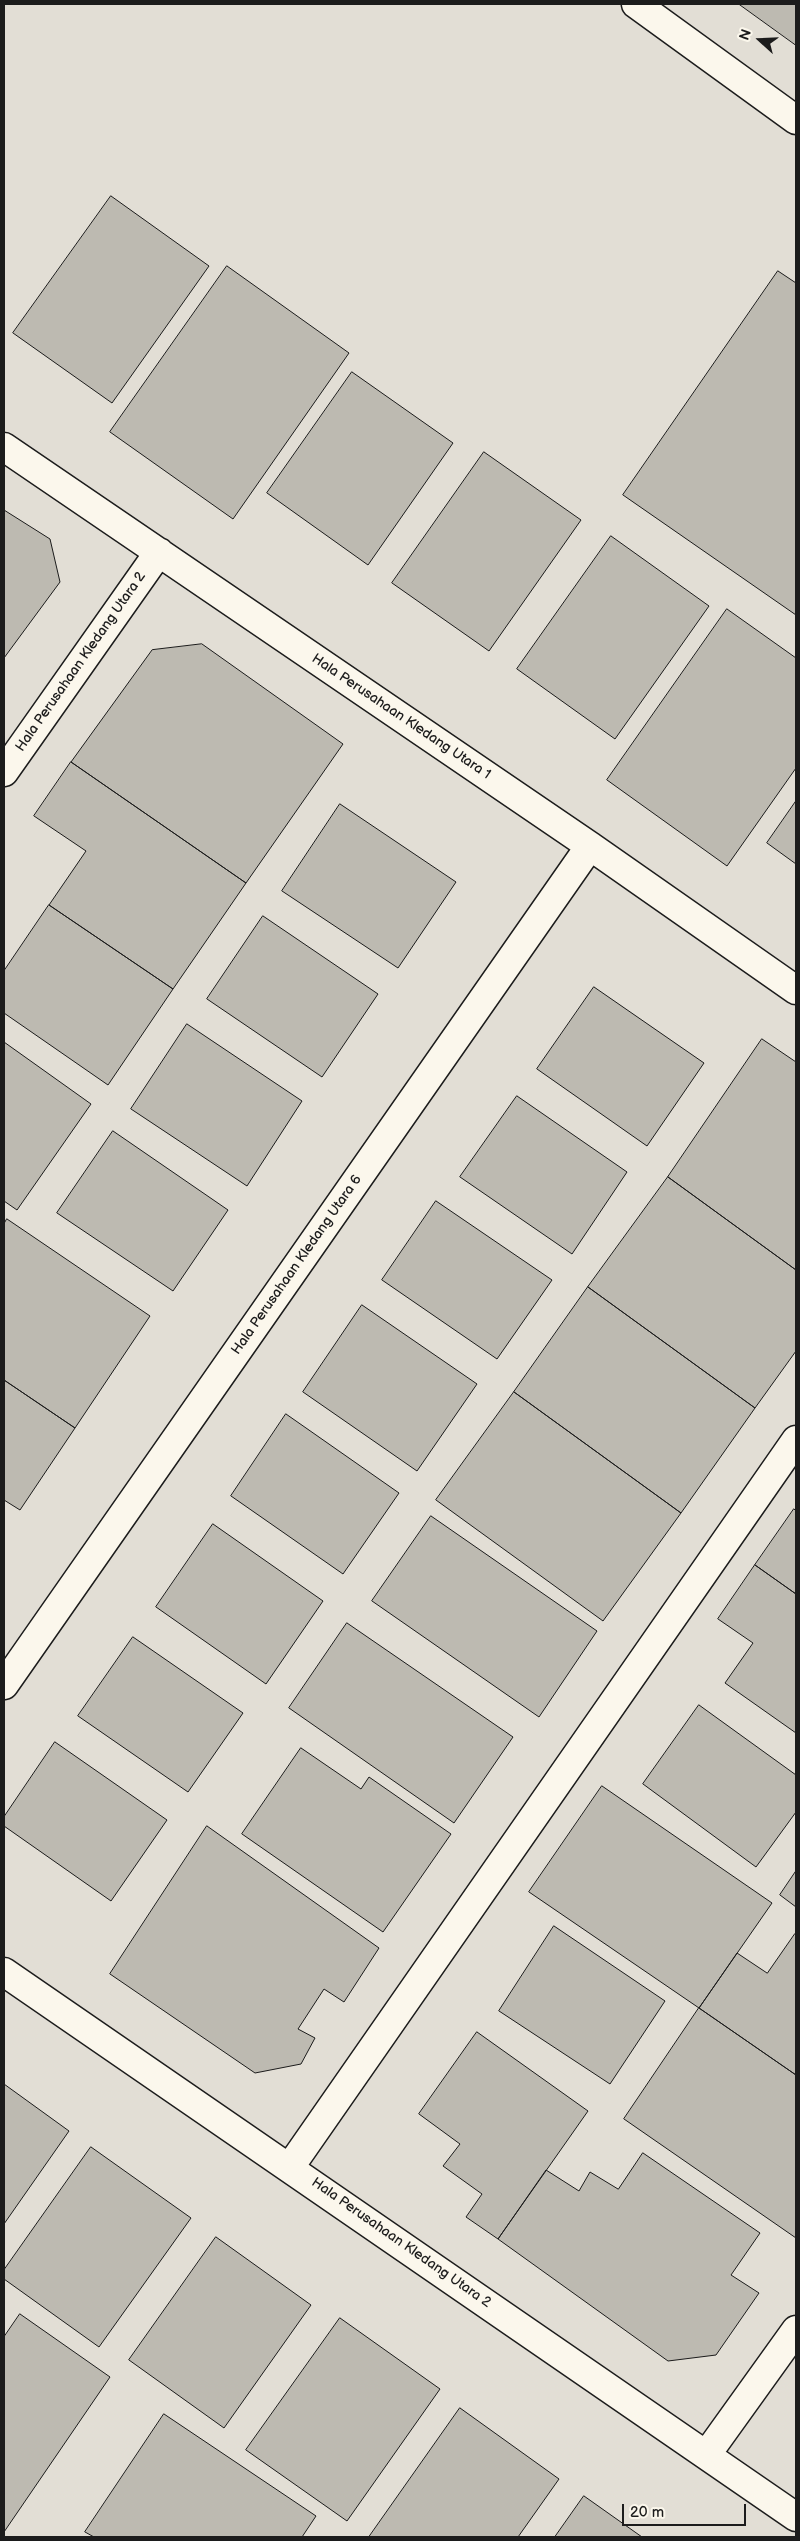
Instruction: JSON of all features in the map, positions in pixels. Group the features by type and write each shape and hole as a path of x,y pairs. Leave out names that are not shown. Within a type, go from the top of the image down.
{"street":[{"path":"636,4 796,120"},
{"name":"Hala Perusahaan Kledang Utara 1","path":"4,446 590,846 796,990"},
{"name":"Hala Perusahaan Kledang Utara 2","path":"4,772 159,552"},
{"name":"Hala Perusahaan Kledang Utara 6","path":"4,1685 590,846"},
{"path":"290,2167 796,1440"},
{"name":"Hala Perusahaan Kledang Utara 2","path":"4,1972 796,2517"},
{"path":"707,2454 796,2330"}],"shaded area":[{"path":"4,4 796,4 796,2537 4,2537"}],"building":[{"path":"739,4 796,4 796,45"},
{"path":"111,196 209,266 112,403 13,333"},
{"path":"227,266 349,353 233,519 110,432"},
{"path":"778,271 796,283 796,615 623,495"},
{"path":"352,372 453,443 368,565 267,493"},
{"path":"484,452 581,520 489,651 392,583"},
{"path":"4,510 50,539 60,582 4,658"},
{"path":"611,536 709,606 615,739 517,669"},
{"path":"727,609 796,658 796,768 727,866 607,780"},
{"path":"202,644 343,744 246,883 71,762 152,650"},
{"path":"71,762 246,883 173,989 49,905 86,851 34,816"},
{"path":"796,801 796,864 767,843"},
{"path":"340,804 456,882 398,968 282,891"},
{"path":"49,905 173,989 108,1085 4,1013 4,971"},
{"path":"263,916 378,994 322,1077 207,999"},
{"path":"594,987 704,1063 647,1146 537,1069"},
{"path":"187,1024 302,1101 247,1186 131,1109"},
{"path":"762,1039 796,1062 796,1270 668,1177"},
{"path":"4,1042 91,1104 17,1210 4,1201"},
{"path":"517,1096 627,1172 572,1254 460,1177"},
{"path":"113,1131 228,1210 173,1291 57,1213"},
{"path":"668,1177 796,1270 796,1351 755,1408 588,1287"},
{"path":"436,1201 552,1280 497,1359 382,1280"},
{"path":"7,1219 150,1316 75,1428 4,1380 4,1224"},
{"path":"588,1287 755,1408 681,1513 514,1392"},
{"path":"362,1305 477,1384 417,1471 303,1392"},
{"path":"4,1380 75,1428 20,1510 4,1500"},
{"path":"514,1392 681,1513 603,1621 436,1500"},
{"path":"286,1414 399,1493 343,1574 231,1496"},
{"path":"794,1509 796,1511 796,1594 755,1565"},
{"path":"431,1516 597,1631 539,1717 372,1601"},
{"path":"213,1524 323,1601 266,1684 156,1607"},
{"path":"755,1565 796,1594 796,1733 725,1683 753,1643 718,1619"},
{"path":"347,1623 513,1737 454,1823 289,1708"},
{"path":"133,1637 243,1713 188,1792 78,1716"},
{"path":"699,1705 796,1775 796,1812 756,1867 643,1784"},
{"path":"55,1742 167,1820 111,1901 4,1826 4,1817"},
{"path":"301,1748 361,1789 369,1777 451,1834 383,1932 242,1834"},
{"path":"602,1786 772,1903 699,2008 529,1892"},
{"path":"207,1826 379,1948 344,2002 324,1989 298,2029 315,2038 301,2064 255,2073 110,1974"},
{"path":"796,1871 796,1907 780,1895"},
{"path":"554,1926 665,2001 610,2084 499,2011"},
{"path":"795,1934 796,2075 699,2008 737,1953 767,1973"},
{"path":"699,2008 796,2075 796,2238 624,2119"},
{"path":"477,2032 588,2111 498,2239 466,2217 482,2194 443,2166 460,2144 419,2114"},
{"path":"4,2084 69,2131 4,2224"},
{"path":"91,2147 191,2218 99,2347 4,2279 4,2270"},
{"path":"643,2153 760,2233 731,2275 759,2293 716,2355 668,2361 498,2239 546,2170 579,2191 590,2172 618,2189"},
{"path":"216,2237 311,2305 224,2428 129,2360"},
{"path":"20,2314 110,2377 4,2532 4,2337"},
{"path":"340,2318 440,2389 347,2521 246,2450"},
{"path":"460,2408 559,2479 518,2537 369,2537"},
{"path":"164,2414 316,2516 302,2537 94,2537 85,2532"},
{"path":"584,2496 642,2537 555,2537"}]}
